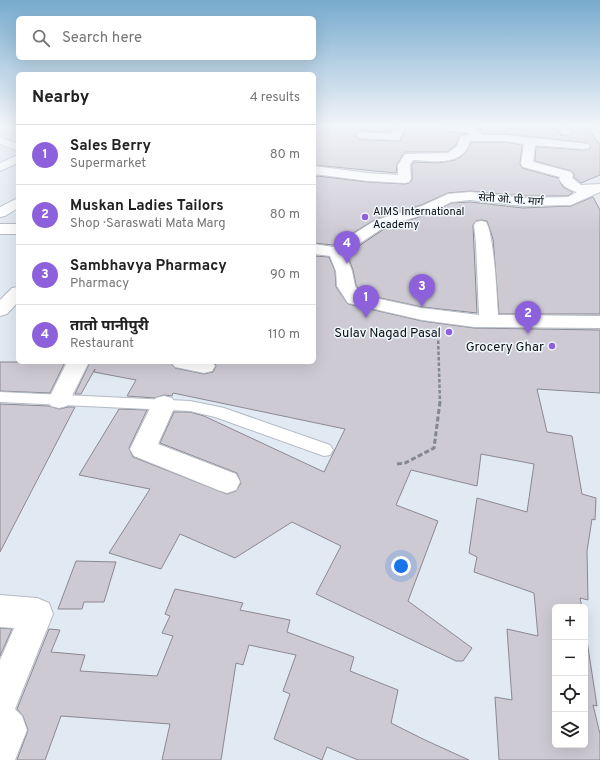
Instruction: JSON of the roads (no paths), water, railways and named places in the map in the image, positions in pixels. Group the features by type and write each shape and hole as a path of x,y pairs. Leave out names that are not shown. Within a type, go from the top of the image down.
{"street":[{"path":"316,170 368,177 405,179 404,165 407,160"},
{"path":"528,160 527,164 567,175 566,179 574,188 582,190 598,188"},
{"path":"0,167 16,161"},
{"name":"सेती ओ. पी. मार्ग","path":"336,252 381,223 427,209 448,198 470,196 523,202 570,201 598,188"},
{"path":"0,213 16,203"},
{"path":"481,225 484,244 489,321"},
{"path":"0,229 16,229"},
{"path":"316,249 336,252 344,270 346,286 354,299 422,314 460,319 489,321 600,322"},
{"path":"0,310 16,294"},
{"path":"59,400 77,364"},
{"path":"193,364 204,366"},
{"path":"164,404 143,450 227,482"},
{"path":"0,611 37,614 0,702"},
{"path":"0,720 8,730 0,749"}],"lane":[{"path":"0,397 190,406 218,412 324,450"}],"place":[{"name":"AIMS International Academy","path":"365,217"},
{"name":"तातो पानीपुरी","path":"347,264"},
{"name":"Sambhavya Pharmacy","path":"422,307"},
{"name":"Sales Berry","path":"366,318"},
{"name":"Sulav Nagad Pasal","path":"449,332"},
{"name":"Muskan Ladies Tailors","path":"528,334"},
{"name":"Grocery Ghar","path":"552,346"}]}
